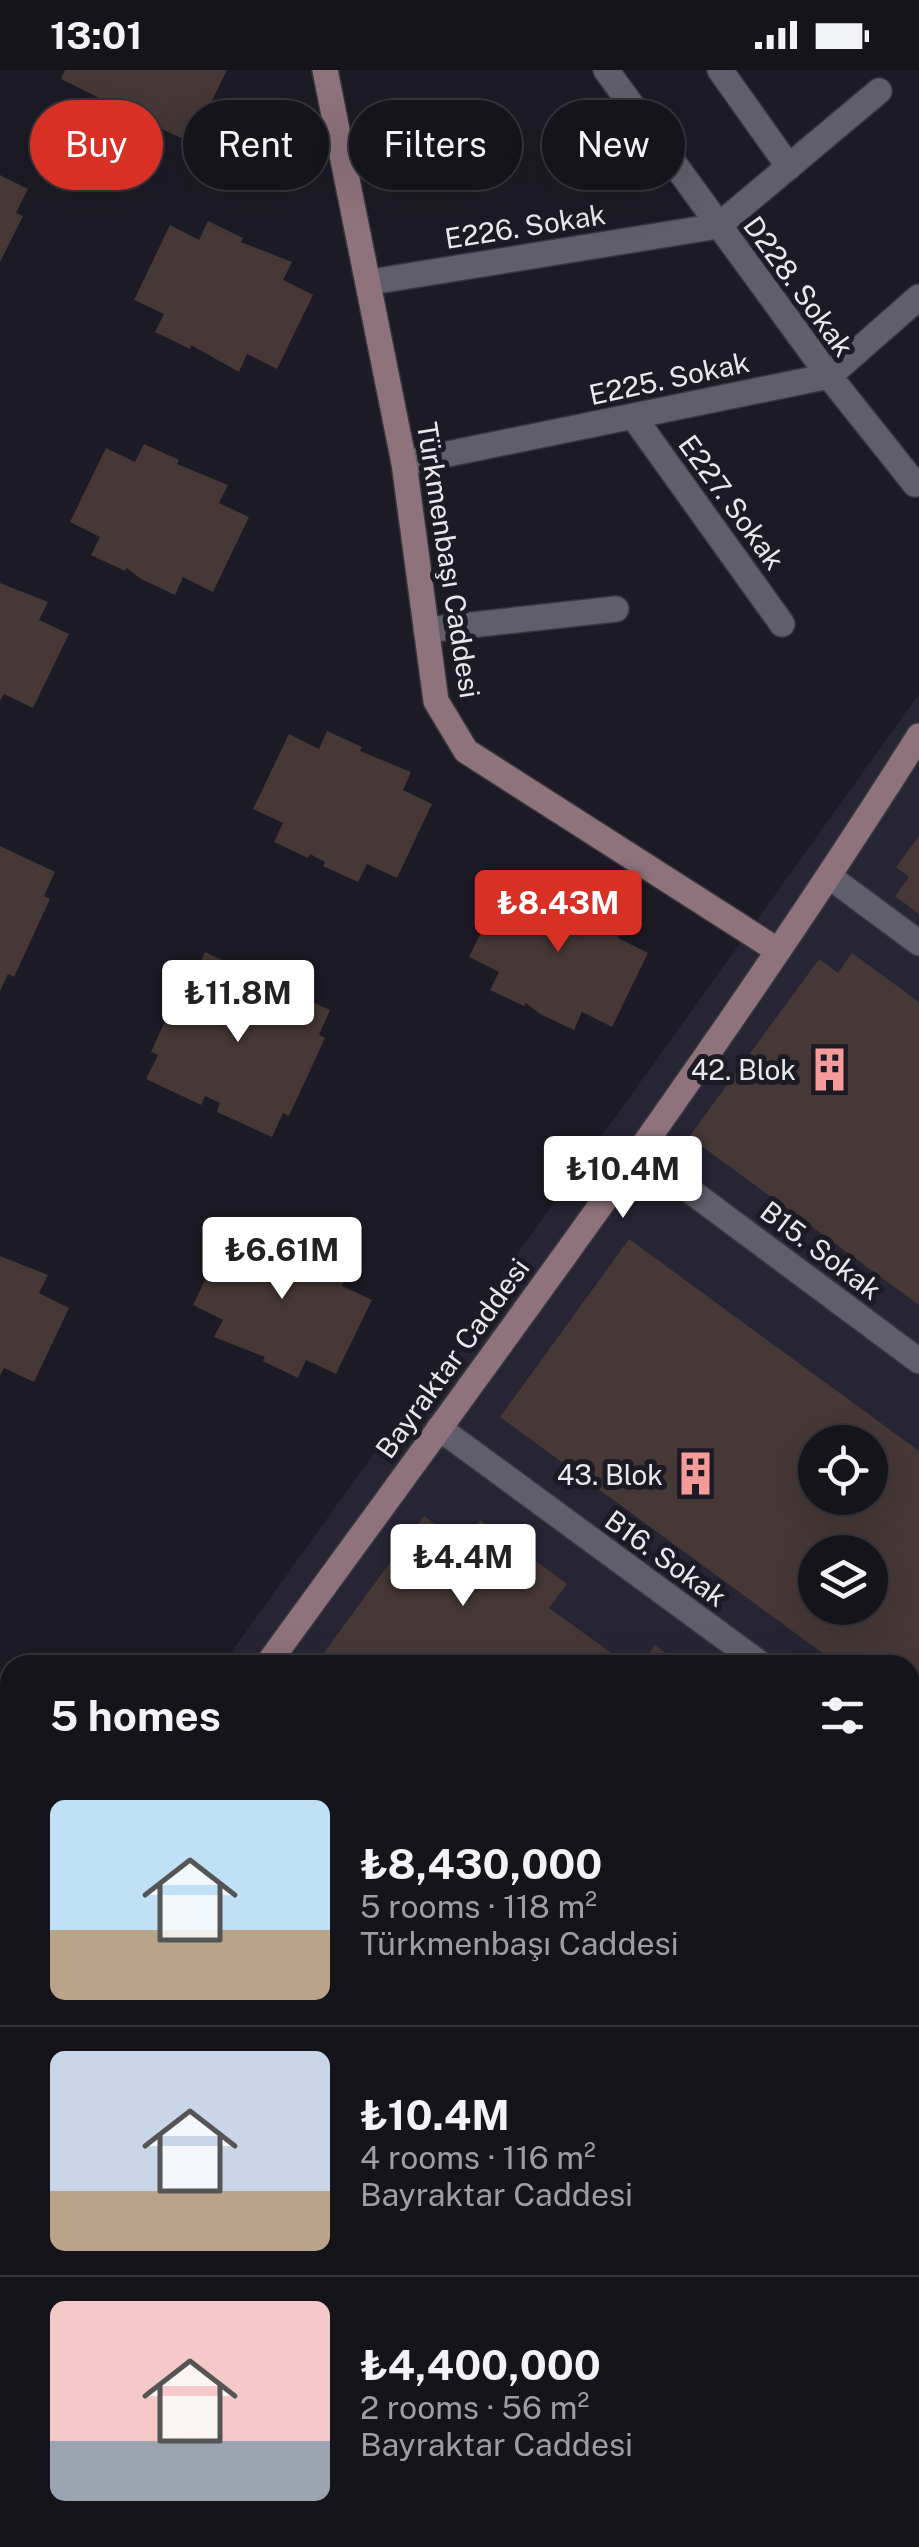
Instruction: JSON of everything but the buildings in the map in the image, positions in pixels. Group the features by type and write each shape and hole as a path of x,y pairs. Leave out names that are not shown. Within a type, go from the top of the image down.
{"main road":[{"name":"Türkmenbaşı Caddesi","path":"325,70 371,282 404,462 436,701 466,751 777,950"},
{"name":"Bayraktar Caddesi","path":"273,1655 638,1152 830,878 919,736"}],"street":[{"name":"D228. Sokak","path":"606,70 829,376 915,484"},
{"path":"720,70 789,166"},
{"path":"718,226 880,91"},
{"name":"E226. Sokak","path":"371,282 718,226"},
{"name":"E225. Sokak","path":"404,462 829,376 919,297"},
{"name":"E227. Sokak","path":"632,416 782,624"},
{"path":"426,630 616,610"},
{"path":"830,878 919,942"},
{"name":"B15. Sokak","path":"638,1152 919,1361"},
{"name":"B16. Sokak","path":"439,1428 748,1655"}],"shaded area":[{"path":"919,694 919,1655 229,1655"}],"place":[{"name":"42. Blok","path":"829,1069"},
{"name":"43. Blok","path":"696,1474"}]}
